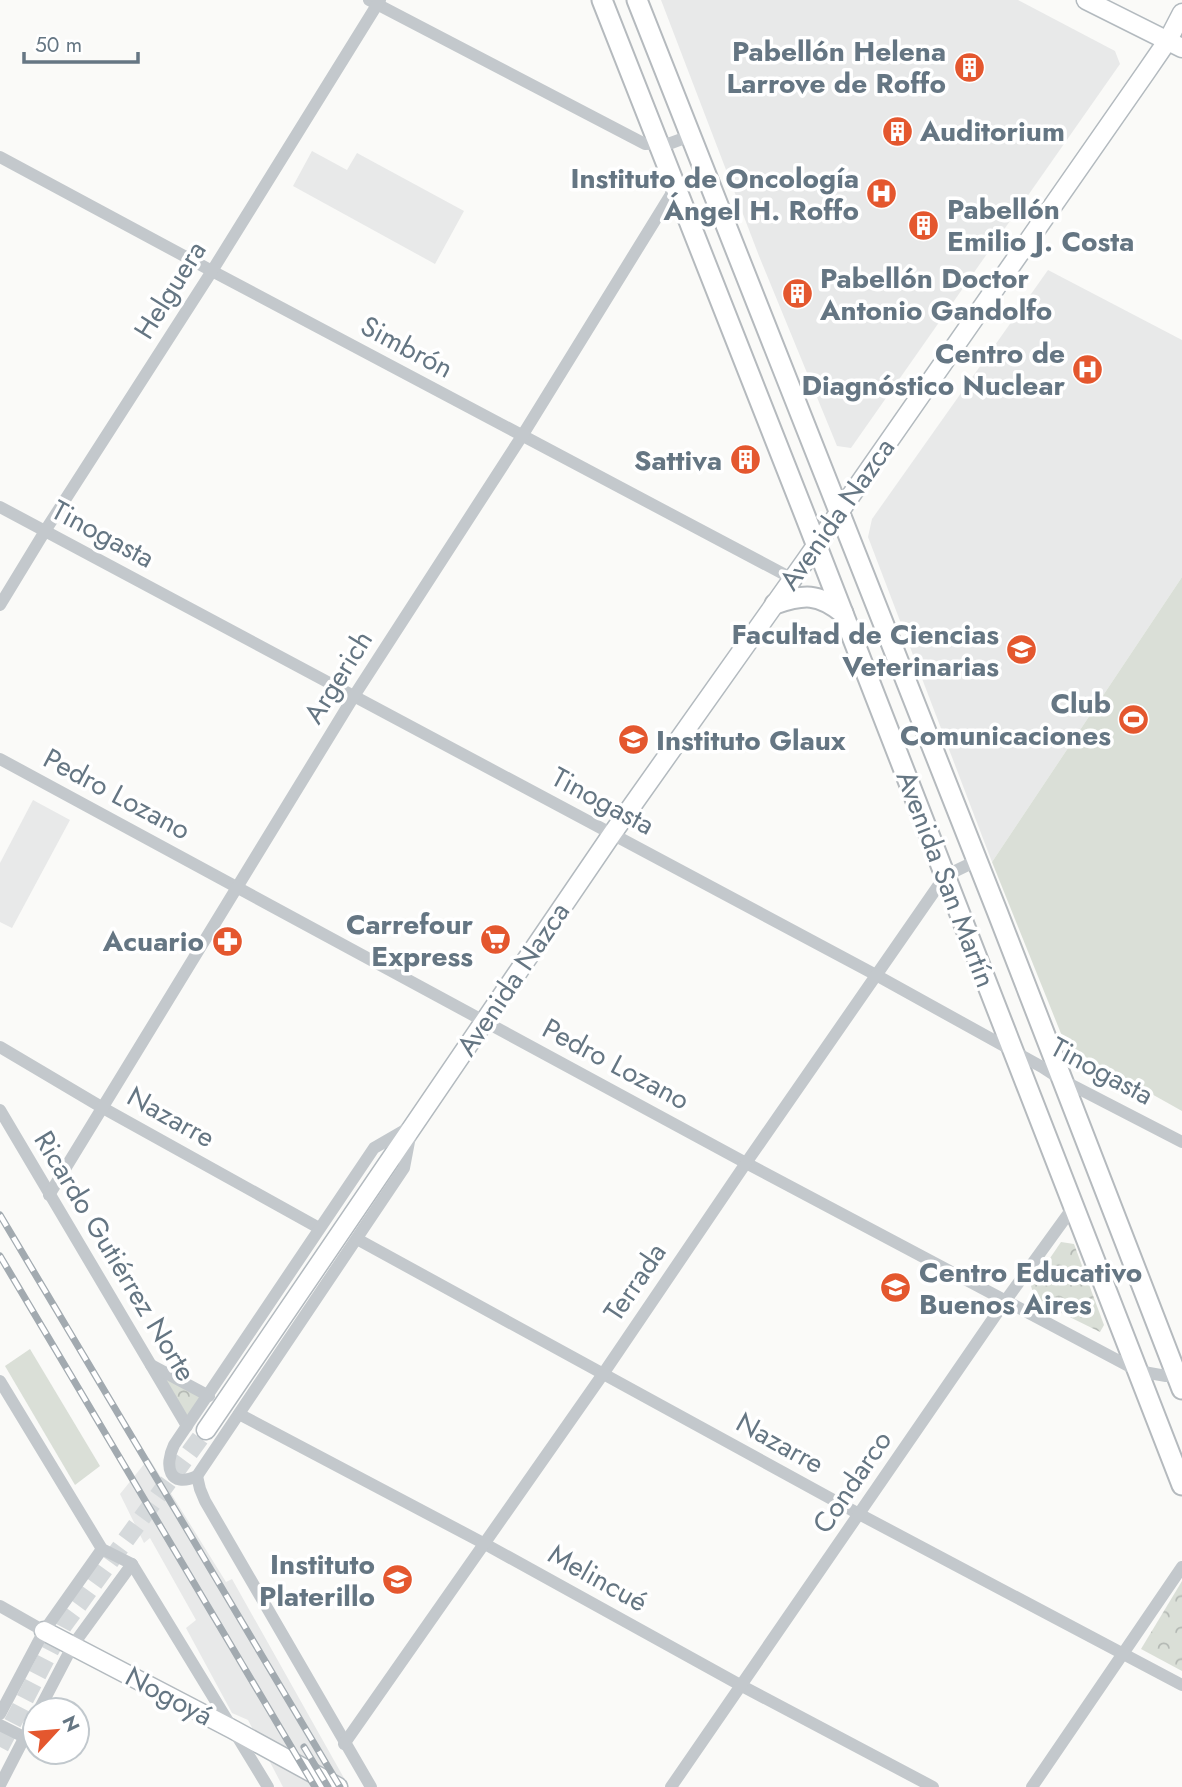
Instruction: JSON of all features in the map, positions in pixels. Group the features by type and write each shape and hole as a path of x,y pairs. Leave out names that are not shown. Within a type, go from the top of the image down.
{"main road":[{"name":"Avenida San Martín","path":"602,0 1182,1485"},
{"name":"Avenida San Martín","path":"637,0 1180,1380"},
{"path":"1086,0 1175,44"},
{"name":"Avenida Nazca","path":"206,1430 612,834 1175,44 1182,12"},
{"path":"775,604 809,596 823,599 843,613"},
{"name":"Nogoyá","path":"44,1631 338,1787"}],"street":[{"path":"375,1 645,144 671,143 690,136"},
{"name":"Helguera","path":"0,605 212,271 375,1"},
{"name":"Simbrón","path":"0,158 793,579"},
{"name":"Argerich","path":"49,1195 354,696 522,436 675,188"},
{"name":"Tinogasta","path":"0,507 876,975 1062,1080 1182,1142"},
{"name":"Pedro Lozano","path":"0,759 746,1163 1138,1371 1180,1380"},
{"name":"Terrada","path":"344,1744 603,1374 945,876 976,861"},
{"name":"Nazarre","path":"0,1047 103,1108 319,1228"},
{"name":"Ricardo Gutiérrez Norte","path":"0,1110 187,1426"},
{"name":"Avenida Nazca","path":"412,1126 404,1168 197,1476 182,1480 174,1476 167,1466 169,1455 374,1147 412,1126"},
{"name":"Condarco","path":"671,1787 1006,1300 1074,1206"},
{"name":"Nazarre","path":"357,1240 859,1514 1182,1685"},
{"path":"150,1364 208,1396"},
{"path":"0,1381 102,1549 132,1563 268,1787"},
{"name":"Melincué","path":"239,1414 933,1787"},
{"path":"197,1476 205,1502 370,1787"},
{"path":"0,1714 44,1631 102,1549"},
{"path":"46,1696 73,1645 132,1563"},
{"path":"1032,1787 1182,1567"},
{"name":"Nogoyá","path":"0,1606 44,1631"},
{"path":"0,1725 21,1736"},
{"path":"0,1785 21,1743"}],"shaded area":[{"name":"Instituto de Oncología Ángel H. Roffo","path":"661,0 1018,0 1115,51 1120,64 851,448 837,446 759,256"},
{"path":"312,151 347,170 357,153 464,211 435,264 293,186"},
{"name":"Facultad de Ciencias Veterinarias","path":"1048,270 1182,340 1182,577 992,862 868,537 872,519"},
{"path":"33,800 70,820 12,928 0,922 0,863"},
{"path":"149,1458 226,1582 232,1579 349,1787 283,1787 248,1720 232,1713 186,1628 196,1620 150,1538 144,1543 120,1494"}],"green space":[{"name":"Club Comunicaciones","path":"1182,577 1182,1111 1066,1046 992,862"},
{"path":"1061,1242 1074,1244 1104,1325 1100,1332 1035,1300 1031,1286"},
{"path":"30,1349 100,1466 75,1485 5,1366"},
{"path":"153,1367 207,1396 187,1425"},
{"path":"1182,1581 1182,1671 1141,1649"}],"tunnel":[{"path":"0,1747 63,1626 206,1430"}],"railway":[{"path":"0,1215 340,1787"},
{"path":"0,1256 315,1787"},
{"path":"304,1747 328,1787"}],"place":[{"name":"Pabellón Helena Larrove de Roffo","path":"969,67"},
{"name":"Auditorium","path":"897,131"},
{"name":"Instituto de Oncología Ángel H. Roffo","path":"882,194"},
{"name":"Pabellón Emilio J. Costa","path":"924,225"},
{"name":"Pabellón Doctor Antonio Gandolfo","path":"797,294"},
{"name":"Centro de Diagnóstico Nuclear","path":"1088,369"},
{"name":"Sattiva","path":"745,460"},
{"name":"Facultad de Ciencias Veterinarias","path":"1022,650"},
{"name":"Club Comunicaciones","path":"1134,719"},
{"name":"Instituto Glaux","path":"633,740"},
{"name":"Carrefour Express","path":"496,940"},
{"name":"Acuario","path":"227,941"},
{"name":"Centro Educativo Buenos Aires","path":"896,1288"},
{"name":"Instituto Platerillo","path":"398,1580"}]}
